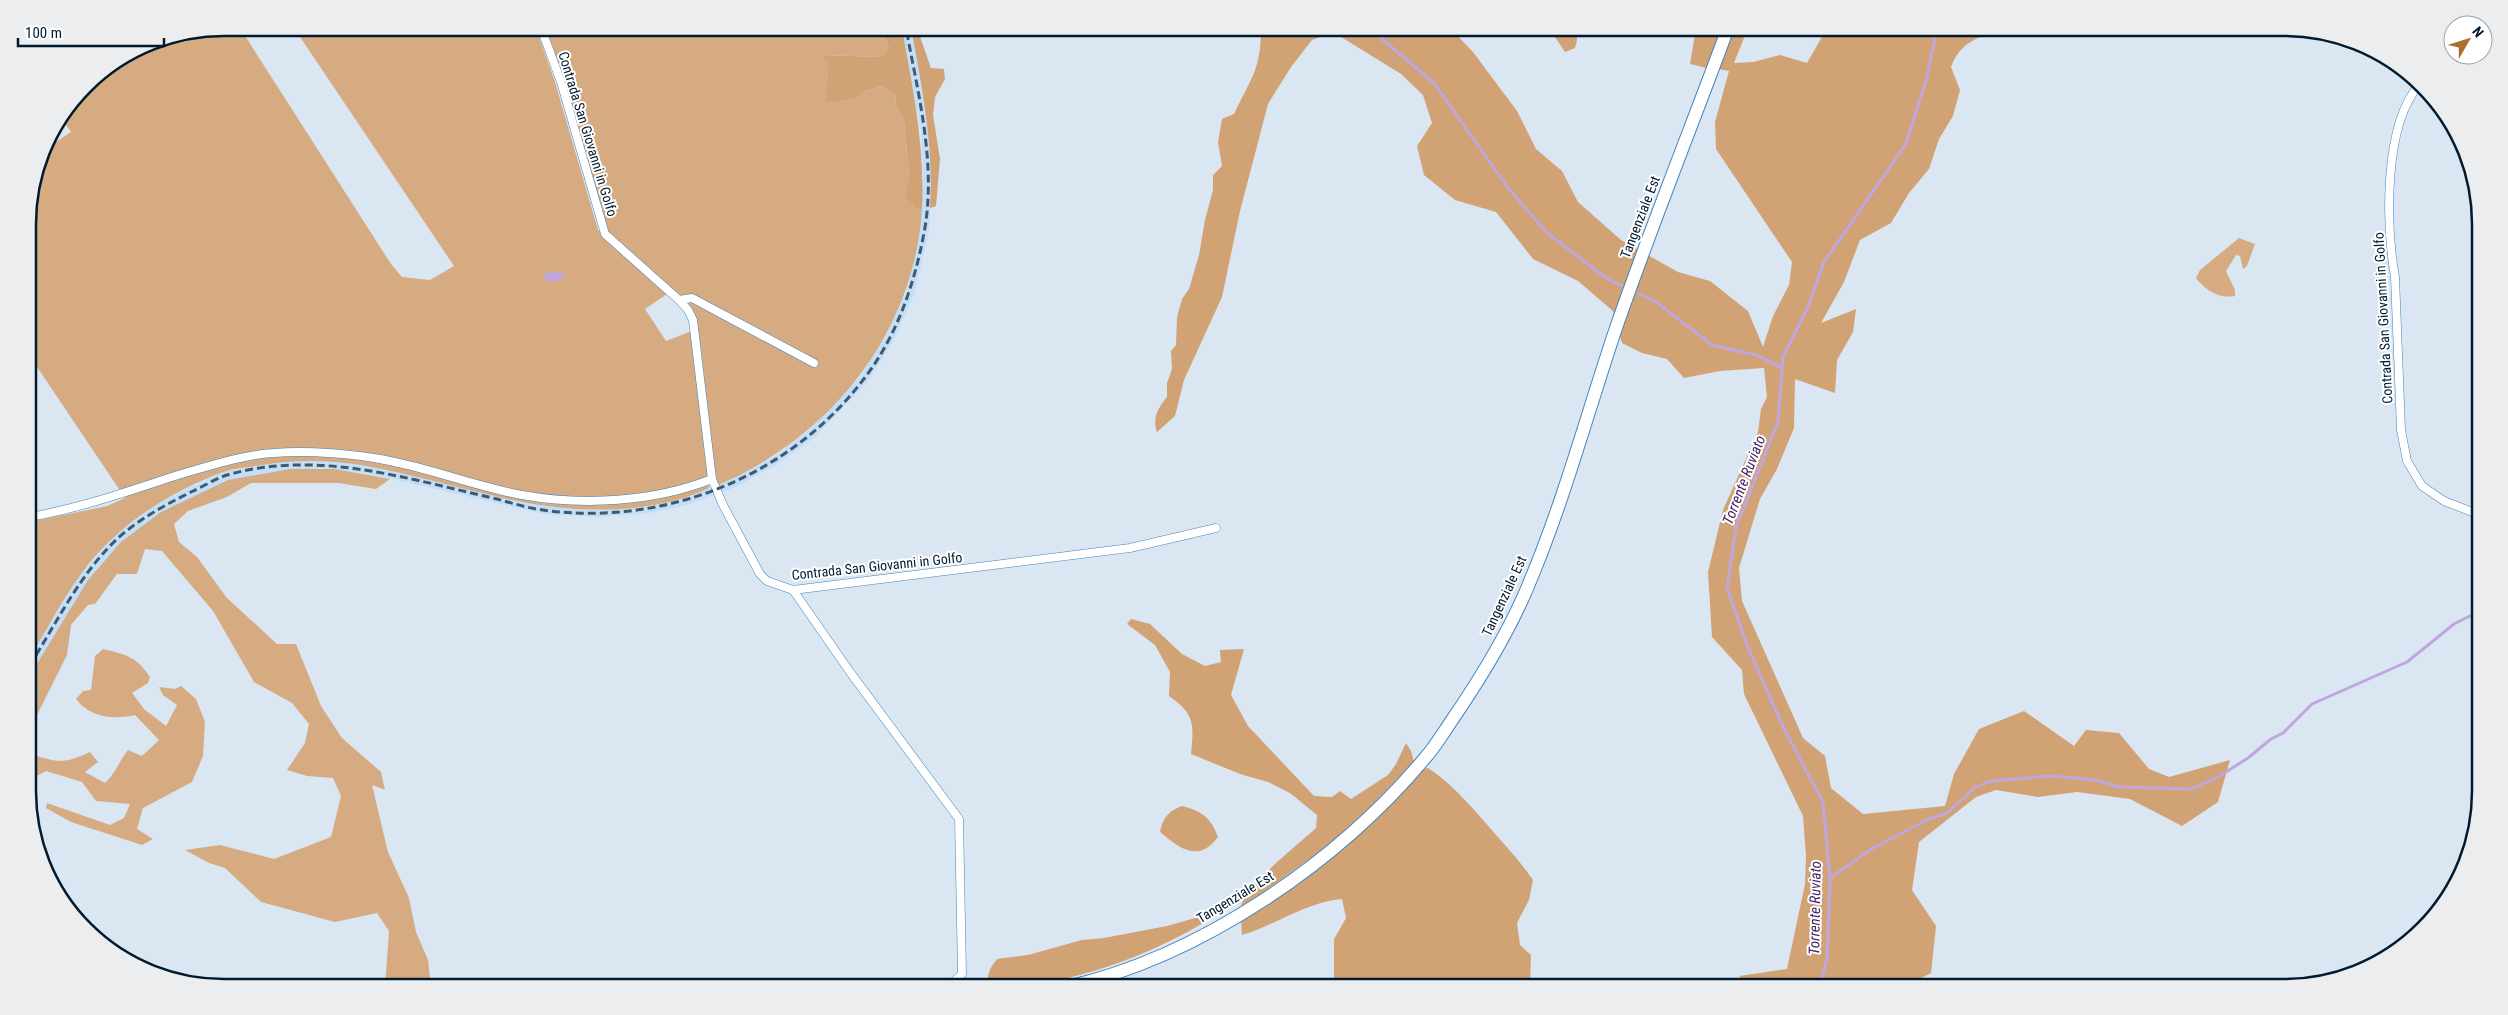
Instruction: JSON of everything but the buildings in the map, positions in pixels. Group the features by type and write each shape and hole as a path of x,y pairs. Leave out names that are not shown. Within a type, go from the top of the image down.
{"main road":[{"name":"Tangenziale Est","path":"1092,979 1138,964 1222,925 1287,884 1330,851 1370,815 1426,758 1474,688 1531,580 1648,236 1725,36"}],"street":[{"name":"Contrada San Giovanni in Golfo","path":"544,36 561,82 605,234 679,300 688,310 693,320 712,479 722,504 760,574 767,580 793,590 1130,548 1216,528"},
{"name":"Contrada San Giovanni in Golfo","path":"2415,89 2404,109 2396,138 2390,193 2401,430 2407,461 2422,486 2444,501 2472,512"},
{"path":"679,300 692,298 814,363"},
{"path":"36,516 92,503 212,465 274,453 349,456 389,461 521,495 556,499 605,500 674,491 712,479"},
{"path":"793,590 958,819 962,974 957,979"}],"shaded area":[{"path":"245,36 391,264 402,277 430,280 454,266 299,36 539,36 555,82 598,230 667,294 645,309 666,341 692,331 709,488 662,504 637,508 586,509 561,508 512,500 399,473 347,463 291,462 229,470 202,480 163,501 144,513 110,541 74,584 36,647 36,521 107,506 125,498 36,365 36,225 38,200 46,164 56,142 71,132 66,124 83,100 100,83 130,62 164,46 188,40"},
{"path":"545,36 884,36 889,48 882,57 820,55 829,60 856,98 865,91 882,86 895,94 896,106 904,121 909,174 905,197 917,210 922,209 916,255 902,298 883,339 859,376 829,410 795,440 757,465 716,486 699,333 695,317 606,232"},
{"path":"884,36 903,36 914,96 922,162 922,209 917,210 905,197 909,174 904,121 896,106 895,94 882,86 865,91 856,98 826,103 829,61 819,55 882,57 889,48"},
{"path":"903,36 912,36 929,131 932,180 929,231 914,295 894,340 867,382 814,438 776,465 736,487 687,505 650,513 600,517 543,514 379,476 335,469 228,480 88,580 36,665 36,647 80,575 115,535 156,504 224,471 290,460 336,460 685,496 732,479 772,458 808,431 860,377 886,336 906,292 923,180 921,132"},
{"path":"912,36 920,36 931,68 944,69 945,79 935,97 933,115 940,159 936,206 930,208 929,140"},
{"path":"1261,36 1322,36 1312,40 1291,67 1268,104 1240,211 1222,297 1184,380 1175,416 1157,432 1155,422 1159,409 1167,397 1167,383 1172,369 1171,351 1176,345 1177,317 1182,299 1189,289 1199,255 1205,220 1213,190 1213,175 1222,166 1218,142 1222,119 1234,114 1254,73"},
{"path":"1339,36 1458,36 1473,52 1517,111 1536,149 1562,171 1578,202 1621,240 1678,272 1710,281 1748,311 1763,347 1773,316 1789,285 1792,262 1716,149 1715,122 1729,71 1718,69 1731,36 1745,36 1734,63 1753,62 1780,55 1807,63 1822,36 1983,36 1962,49 1951,67 1960,90 1953,116 1939,139 1929,169 1909,193 1891,223 1860,240 1844,282 1821,323 1856,309 1853,332 1837,360 1835,393 1795,379 1794,428 1777,469 1760,499 1739,568 1742,601 1803,738 1825,756 1831,788 1863,814 1945,806 1954,774 1979,729 2024,711 2074,746 2086,730 2119,733 2149,769 2169,777 2230,760 2218,802 2182,826 2130,799 2077,792 2038,797 1996,790 1976,797 1919,842 1912,890 1936,926 1931,973 1919,979 1741,979 1739,976 1787,969 1805,884 1806,856 1803,816 1744,694 1742,670 1712,637 1708,572 1723,510 1758,432 1761,409 1767,397 1764,368 1720,371 1684,378 1667,359 1642,353 1622,343 1613,311 1578,281 1533,259 1496,212 1455,200 1424,175 1417,146 1432,123 1423,95 1401,74"},
{"path":"1554,36 1577,36 1575,48 1565,52"},
{"path":"1695,36 1719,36 1707,68 1690,64"},
{"path":"2239,238 2255,244 2247,266 2243,269 2240,256 2236,255 2226,271 2235,290 2235,296 2229,297 2213,293 2196,278 2200,270"},
{"path":"560,271 564,276 563,279 550,282 544,278 544,274"},
{"path":"290,469 335,469 390,479 376,489 338,483 251,483 227,497 188,511 174,524 179,542 197,557 227,598 277,644 296,644 321,706 342,738 381,772 385,790 372,785 388,852 409,898 416,932 428,960 430,979 386,979 389,931 377,913 335,922 261,902 225,868 209,863 185,850 220,845 274,859 331,837 341,796 333,778 307,776 287,770 305,743 309,724 292,703 254,682 213,611 162,551 145,549 137,574 117,574 95,604 88,605 71,625 67,655 36,717 36,665 88,580 121,542 161,512 228,480"},
{"path":"1131,619 1150,624 1182,654 1205,666 1221,662 1220,650 1244,649 1231,695 1248,726 1314,796 1332,797 1340,791 1351,799 1388,775 1396,764 1406,743 1411,751 1414,762 1366,811 1326,847 1241,908 1243,900 1260,878 1316,828 1317,815 1290,793 1268,782 1240,774 1191,754 1191,721 1184,708 1169,696 1170,672 1155,645 1127,624"},
{"path":"103,649 135,660 150,677 148,683 132,693 144,709 166,726 177,705 163,695 159,687 175,689 181,686 196,699 205,722 203,756 192,782 143,808 137,829 153,839 142,845 71,822 46,808 47,803 110,825 124,818 130,804 96,801 82,782 46,771 36,776 36,755 61,761 74,759 90,752 98,762 85,772 105,783 128,750 142,756 159,740 135,715 102,716 88,710 76,699 83,691 91,690 95,656"},
{"path":"1428,768 1464,799 1533,880 1529,900 1517,923 1520,945 1531,955 1530,979 1334,979 1334,939 1346,918 1342,899 1316,904 1242,935 1241,921 1289,890 1324,864 1369,824 1423,769"},
{"path":"1182,806 1195,810 1205,816 1215,830 1218,837 1204,850 1189,851 1175,844 1160,832 1167,815"},
{"path":"1202,916 1213,917 1188,932 1134,957 1077,976 1062,979 988,979 989,972 997,959 1028,955 1082,940 1104,938 1167,926"}],"waterway":[{"path":"1378,36 1434,83 1508,188 1547,233 1606,278 1628,289"},
{"name":"Torrente Ruviato","path":"1822,979 1827,958 1830,879 1823,802 1784,729 1747,645 1727,588 1736,527 1778,422 1783,357 1807,309 1824,262 1906,144 1927,77 1935,36"},
{"path":"1633,291 1656,302 1712,345 1756,355 1782,368"},
{"path":"1830,878 1873,848 1929,819 1947,813 1974,788 1990,781 2051,776 2095,780 2120,787 2191,789 2218,777 2248,758 2271,739 2283,733 2312,704 2407,662 2454,624 2472,615"}],"railway":[{"path":"36,655 80,583 117,539 134,525 162,507 227,475 261,468 295,465 329,466 396,476 543,510 588,513 633,511 677,502 720,488 761,468 799,444 833,414 875,364 902,311 915,272 924,233 928,182 924,130 907,36"}]}
